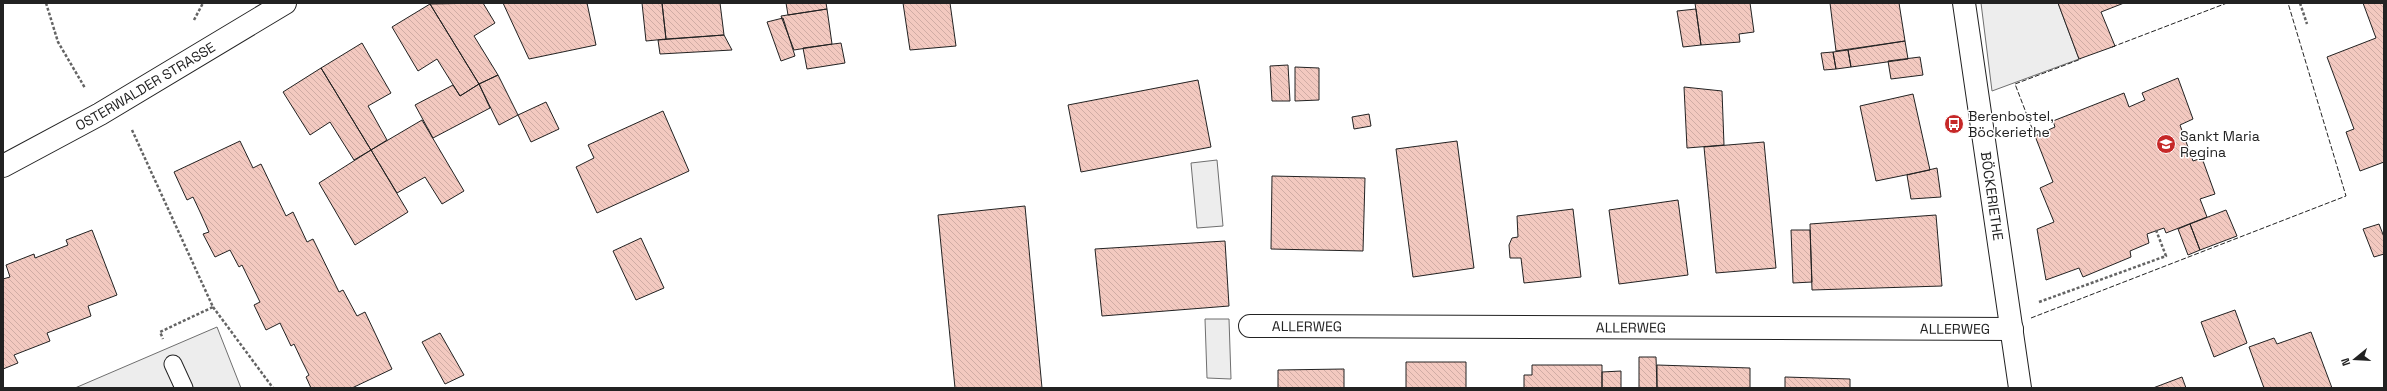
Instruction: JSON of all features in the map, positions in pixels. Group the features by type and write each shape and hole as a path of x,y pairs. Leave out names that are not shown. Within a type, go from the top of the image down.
{"street":[{"name":"OSTERWALDER STRASSE","path":"3,166 100,114 285,3"},
{"name":"BÖCKERIETHE","path":"1964,3 2020,388"},
{"name":"ALLERWEG","path":"1250,326 2011,321"}],"lane":[{"path":"173,364 184,388"}],"path":[{"path":"46,3 58,42 86,90"},
{"path":"193,22 203,3"},
{"path":"2300,3 2308,24"},
{"path":"130,126 213,307 273,388"},
{"path":"2011,321 2166,256 2156,230"},
{"path":"173,364 160,332 213,307"}],"shaded area":[{"path":"1981,3 2058,3 2079,59 1992,91"},
{"path":"1217,160 1223,226 1197,228 1191,163"},
{"path":"1205,319 1229,319 1231,379 1207,378"},
{"path":"217,327 241,388 75,388"}],"building":[{"path":"483,3 495,23 474,36 498,75 479,84 430,4"},
{"path":"503,3 587,3 596,45 529,59"},
{"path":"642,3 662,3 666,39 646,41"},
{"path":"662,3 720,3 724,35 666,39"},
{"path":"786,3 826,3 827,9 788,15"},
{"path":"903,3 950,3 956,46 910,50"},
{"path":"1695,3 1750,3 1754,32 1739,34 1740,42 1701,45"},
{"path":"1830,3 1899,3 1905,41 1836,51"},
{"path":"2058,3 2124,3 2101,12 2115,46 2079,59"},
{"path":"2363,3 2384,3 2384,162 2360,171 2346,132 2354,129 2327,57 2376,38"},
{"path":"430,4 479,84 460,96 437,59 418,71 392,27"},
{"path":"827,9 832,44 794,50 781,16"},
{"path":"1696,9 1701,45 1683,47 1677,11"},
{"path":"783,18 795,56 781,61 767,22"},
{"path":"724,35 732,50 660,54 658,40"},
{"path":"1905,41 1908,59 1851,67 1848,50"},
{"path":"362,43 391,93 368,106 387,140 371,150 321,68"},
{"path":"841,43 845,63 807,69 803,48"},
{"path":"1848,50 1851,67 1836,69 1833,52"},
{"path":"1833,52 1836,69 1824,70 1821,53"},
{"path":"1920,57 1923,75 1891,79 1888,61"},
{"path":"1288,65 1290,101 1272,101 1270,66"},
{"path":"1295,67 1319,68 1319,100 1295,101"},
{"path":"321,68 371,150 354,160 330,122 310,135 283,92"},
{"path":"498,75 518,115 499,125 479,84"},
{"path":"2178,78 2193,119 2180,125 2193,161 2202,158 2215,194 2200,199 2207,217 2166,233 2164,228 2147,234 2149,243 2130,251 2131,257 2083,277 2079,268 2046,280 2037,229 2054,222 2040,188 2053,182 2035,136 2055,127 2053,121 2124,93 2129,107 2145,100 2142,93"},
{"path":"1198,80 1211,147 1081,172 1068,105"},
{"path":"479,84 490,108 433,138 415,105 453,85 460,96"},
{"path":"1684,87 1722,91 1724,145 1687,148"},
{"path":"1913,94 1930,170 1876,181 1860,106"},
{"path":"546,102 559,129 531,142 518,115"},
{"path":"663,111 689,171 597,213 576,167 594,158 588,145"},
{"path":"1369,114 1371,126 1354,129 1352,117"},
{"path":"422,120 464,191 442,204 425,177 397,193 371,150"},
{"path":"240,141 253,168 261,164 286,216 293,212 307,242 313,239 339,292 343,290 357,316 365,312 392,369 352,388 311,388 306,377 309,375 294,344 291,346 280,323 266,330 254,305 260,302 242,265 239,267 230,250 215,257 203,234 209,232 193,197 187,200 174,172"},
{"path":"1457,141 1474,268 1413,277 1396,149"},
{"path":"1764,142 1776,268 1716,273 1704,147"},
{"path":"371,150 408,212 355,245 319,183"},
{"path":"1937,168 1941,197 1911,199 1907,175"},
{"path":"1272,176 1365,178 1363,251 1271,249"},
{"path":"1678,200 1688,275 1619,284 1609,210"},
{"path":"1025,206 1042,388 955,388 938,215"},
{"path":"1573,209 1581,277 1524,283 1521,258 1510,258 1509,245 1512,238 1518,237 1517,216"},
{"path":"2226,210 2237,236 2200,250 2190,224"},
{"path":"1936,215 1942,286 1812,290 1810,224"},
{"path":"2190,224 2200,250 2188,255 2178,229"},
{"path":"2379,224 2384,237 2384,254 2374,257 2363,229"},
{"path":"92,230 117,295 88,306 91,316 47,333 50,341 14,355 18,363 3,369 3,279 10,277 6,265 34,254 35,258 68,245 66,240"},
{"path":"1791,230 1810,230 1812,282 1793,283"},
{"path":"641,238 664,288 636,300 613,251"},
{"path":"1225,241 1229,306 1102,316 1095,249"},
{"path":"2235,310 2247,343 2214,357 2201,322"},
{"path":"2311,332 2332,388 2264,388 2249,347 2274,338 2277,344"},
{"path":"440,333 464,375 445,384 422,342"},
{"path":"1639,357 1656,357 1657,388 1639,388"},
{"path":"1406,362 1466,362 1466,388 1406,388"},
{"path":"1532,365 1602,365 1602,388 1524,388 1524,375 1532,375"},
{"path":"1657,365 1750,368 1750,388 1657,388"},
{"path":"1344,369 1344,388 1278,388 1278,370"},
{"path":"1621,371 1621,388 1602,388 1602,372"},
{"path":"1785,377 1850,379 1850,388 1785,388"},
{"path":"2182,377 2186,388 2153,388"}],"fence":[{"path":"2112,47 2227,3"},
{"path":"2031,318 2346,196 2288,3"},
{"path":"2035,136 2015,84 2081,59"}],"place":[{"name":"Berenbostel, Böckeriethe","path":"1954,124"},
{"name":"Sankt Maria Regina","path":"2166,144"}]}
